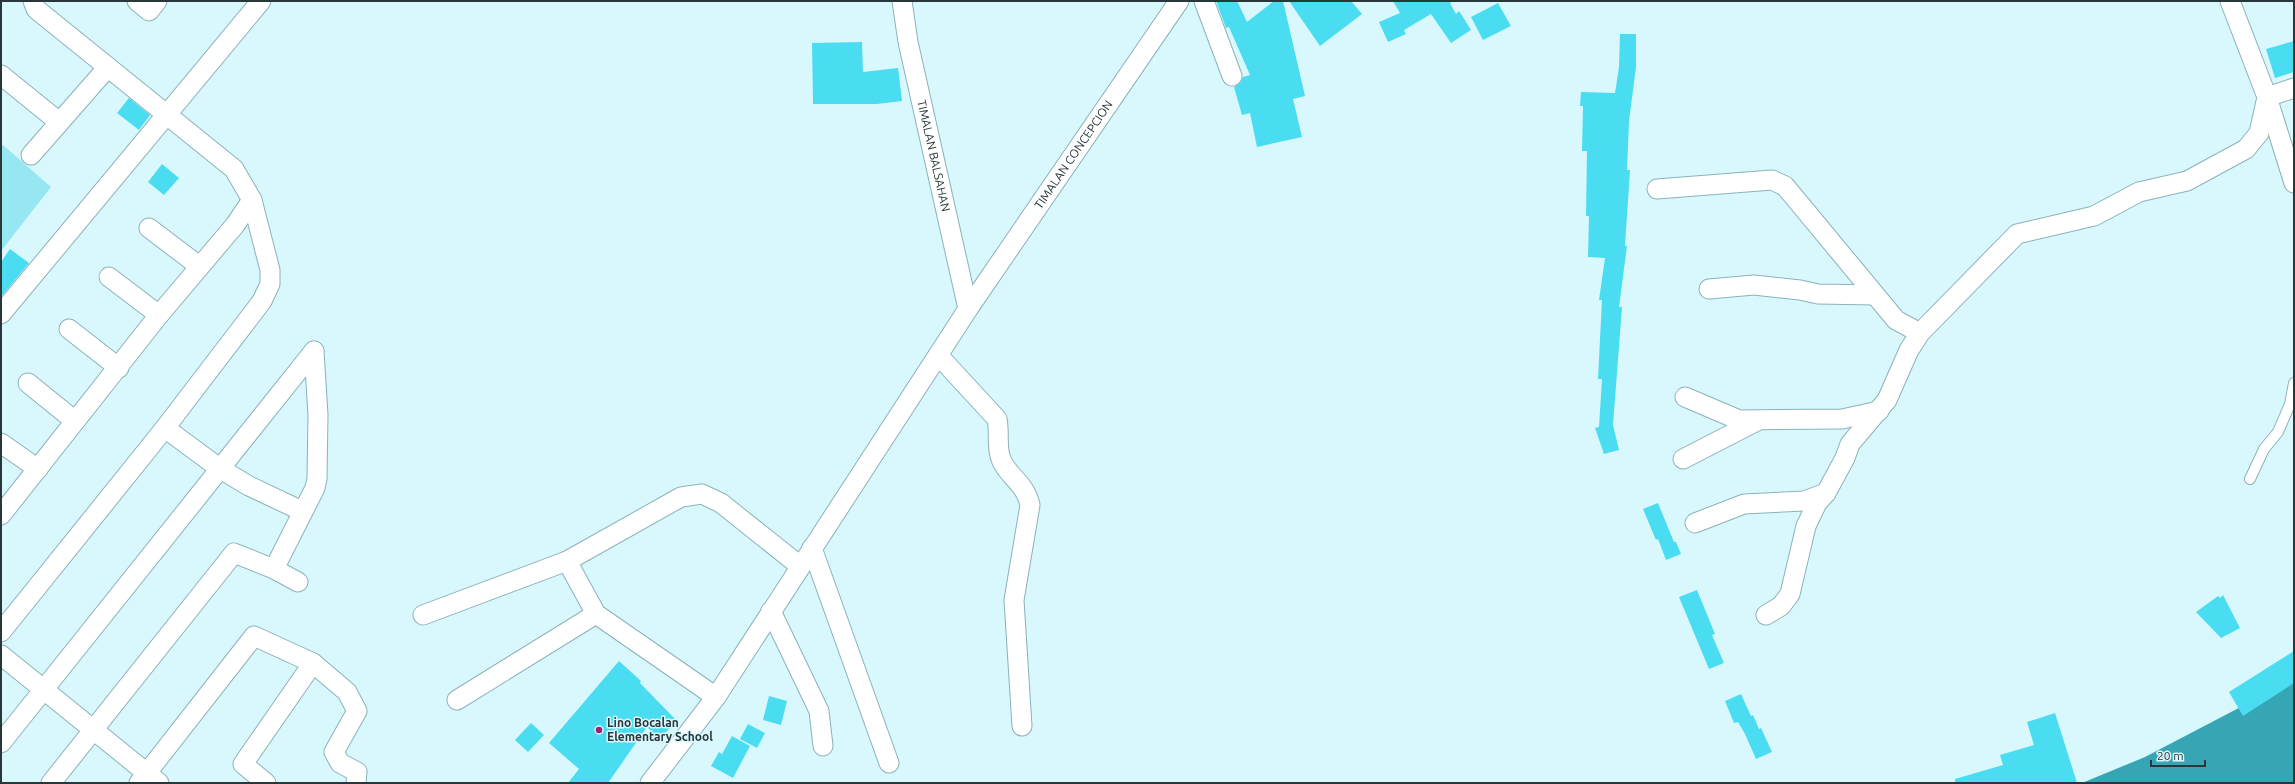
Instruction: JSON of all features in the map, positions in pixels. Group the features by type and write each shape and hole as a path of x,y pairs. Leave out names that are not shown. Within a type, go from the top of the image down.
{"street":[{"path":"1,632 165,428 262,301 270,284 270,270 252,200 234,169 36,9 33,1"},
{"path":"137,1 149,11 157,1"},
{"path":"1,314 261,1"},
{"name":"TIMALAN BALSAHAN","path":"902,1 908,42 968,310"},
{"name":"TIMALAN CONCEPCION","path":"650,783 716,697 938,355 1179,1"},
{"path":"1204,1 1232,76"},
{"path":"2230,1 2267,97 2294,183"},
{"path":"31,155 108,67"},
{"path":"3,80 59,122"},
{"path":"2267,97 2294,88"},
{"path":"1766,615 1781,606 1790,594 1806,526 1817,503 1826,493 1845,458 1850,444 1887,400 1909,350 1920,334 2016,234 2094,216 2139,192 2187,181 2246,149 2259,133 2267,97"},
{"path":"1657,189 1772,180 1785,186 1896,320 1920,334"},
{"path":"1,515 199,266 235,225 252,200"},
{"path":"149,228 199,266"},
{"path":"109,277 159,316"},
{"path":"1709,289 1754,285 1800,290 1818,294 1874,295"},
{"path":"69,329 119,368"},
{"path":"1,743 219,468 314,351 318,415 317,479 315,488 302,511 274,569"},
{"path":"938,355 997,419 999,428 998,446 1001,460 1028,493 1030,505 1014,600 1022,726"},
{"path":"28,383 75,421"},
{"path":"1685,397 1731,418 1757,421 1842,419 1879,411"},
{"path":"1683,459 1757,421"},
{"path":"165,428 219,468 249,486 302,511"},
{"path":"1,442 38,469"},
{"path":"1695,523 1744,504 1804,501 1826,493"},
{"path":"423,615 567,561 681,497 702,494 721,503 800,566"},
{"path":"812,548 889,763"},
{"path":"51,783 234,553 274,569 298,582"},
{"path":"567,561 596,614 716,697"},
{"path":"771,611 819,711 823,746"},
{"path":"457,700 596,614"},
{"path":"1,655 94,730 148,780 254,636 313,663 347,692 357,711 334,752 340,763 356,772 356,783"},
{"path":"266,783 243,764 313,663"}],"lane":[{"path":"2250,479 2264,449 2278,432 2290,404 2294,383"}],"shaded area":[{"path":"3,145 51,187 1,251 1,146"},
{"path":"2294,679 2294,783 2082,783 2145,757"}],"building":[{"path":"1216,1 1237,1 1247,22 1274,1 1283,1 1305,96 1293,99 1302,137 1257,147 1250,113 1242,115 1234,87 1240,83 1243,77 1250,75 1229,27 1226,28"},
{"path":"1289,1 1351,1 1362,14 1320,46"},
{"path":"1393,1 1454,1 1450,3 1456,14 1459,11 1471,30 1451,43 1431,14 1404,30 1406,34 1388,42 1379,22 1400,13"},
{"path":"1498,3 1511,26 1483,40 1471,17"},
{"path":"1620,34 1636,34 1636,67 1629,121 1627,170 1630,170 1625,246 1627,246 1619,307 1622,307 1613,425 1619,450 1604,454 1595,428 1599,427 1602,379 1598,379 1602,300 1599,300 1605,258 1588,257 1589,216 1586,216 1587,151 1582,151 1583,106 1580,106 1581,92 1615,93 1619,67"},
{"path":"2294,41 2294,72 2275,78 2266,49"},
{"path":"862,42 863,72 898,68 902,101 877,104 813,104 812,43"},
{"path":"129,98 150,115 139,130 117,113"},
{"path":"162,164 179,178 164,195 148,182"},
{"path":"10,249 29,263 1,297 1,262"},
{"path":"1658,503 1674,542 1676,542 1681,554 1666,560 1658,539 1656,540 1643,509"},
{"path":"1697,590 1715,634 1712,635 1724,663 1709,669 1679,597"},
{"path":"2223,595 2240,628 2221,638 2196,612 2218,596 2220,598"},
{"path":"2294,651 2294,683 2243,716 2229,692"},
{"path":"619,661 641,681 640,683 677,721 659,739 647,727 608,783 568,783 579,769 549,743"},
{"path":"1741,694 1751,716 1753,715 1759,729 1761,728 1772,752 1756,759 1738,722 1734,723 1725,701"},
{"path":"769,696 787,701 781,725 763,720"},
{"path":"2055,713 2077,783 1955,783 1955,779 2003,765 2000,755 2034,745 2027,722"},
{"path":"531,723 544,735 528,752 515,740"},
{"path":"748,724 765,733 757,748 740,739"},
{"path":"732,736 750,746 733,778 711,766 719,752 722,754"}],"place":[{"name":"Lino Bocalan Elementary School","path":"599,730"}]}
